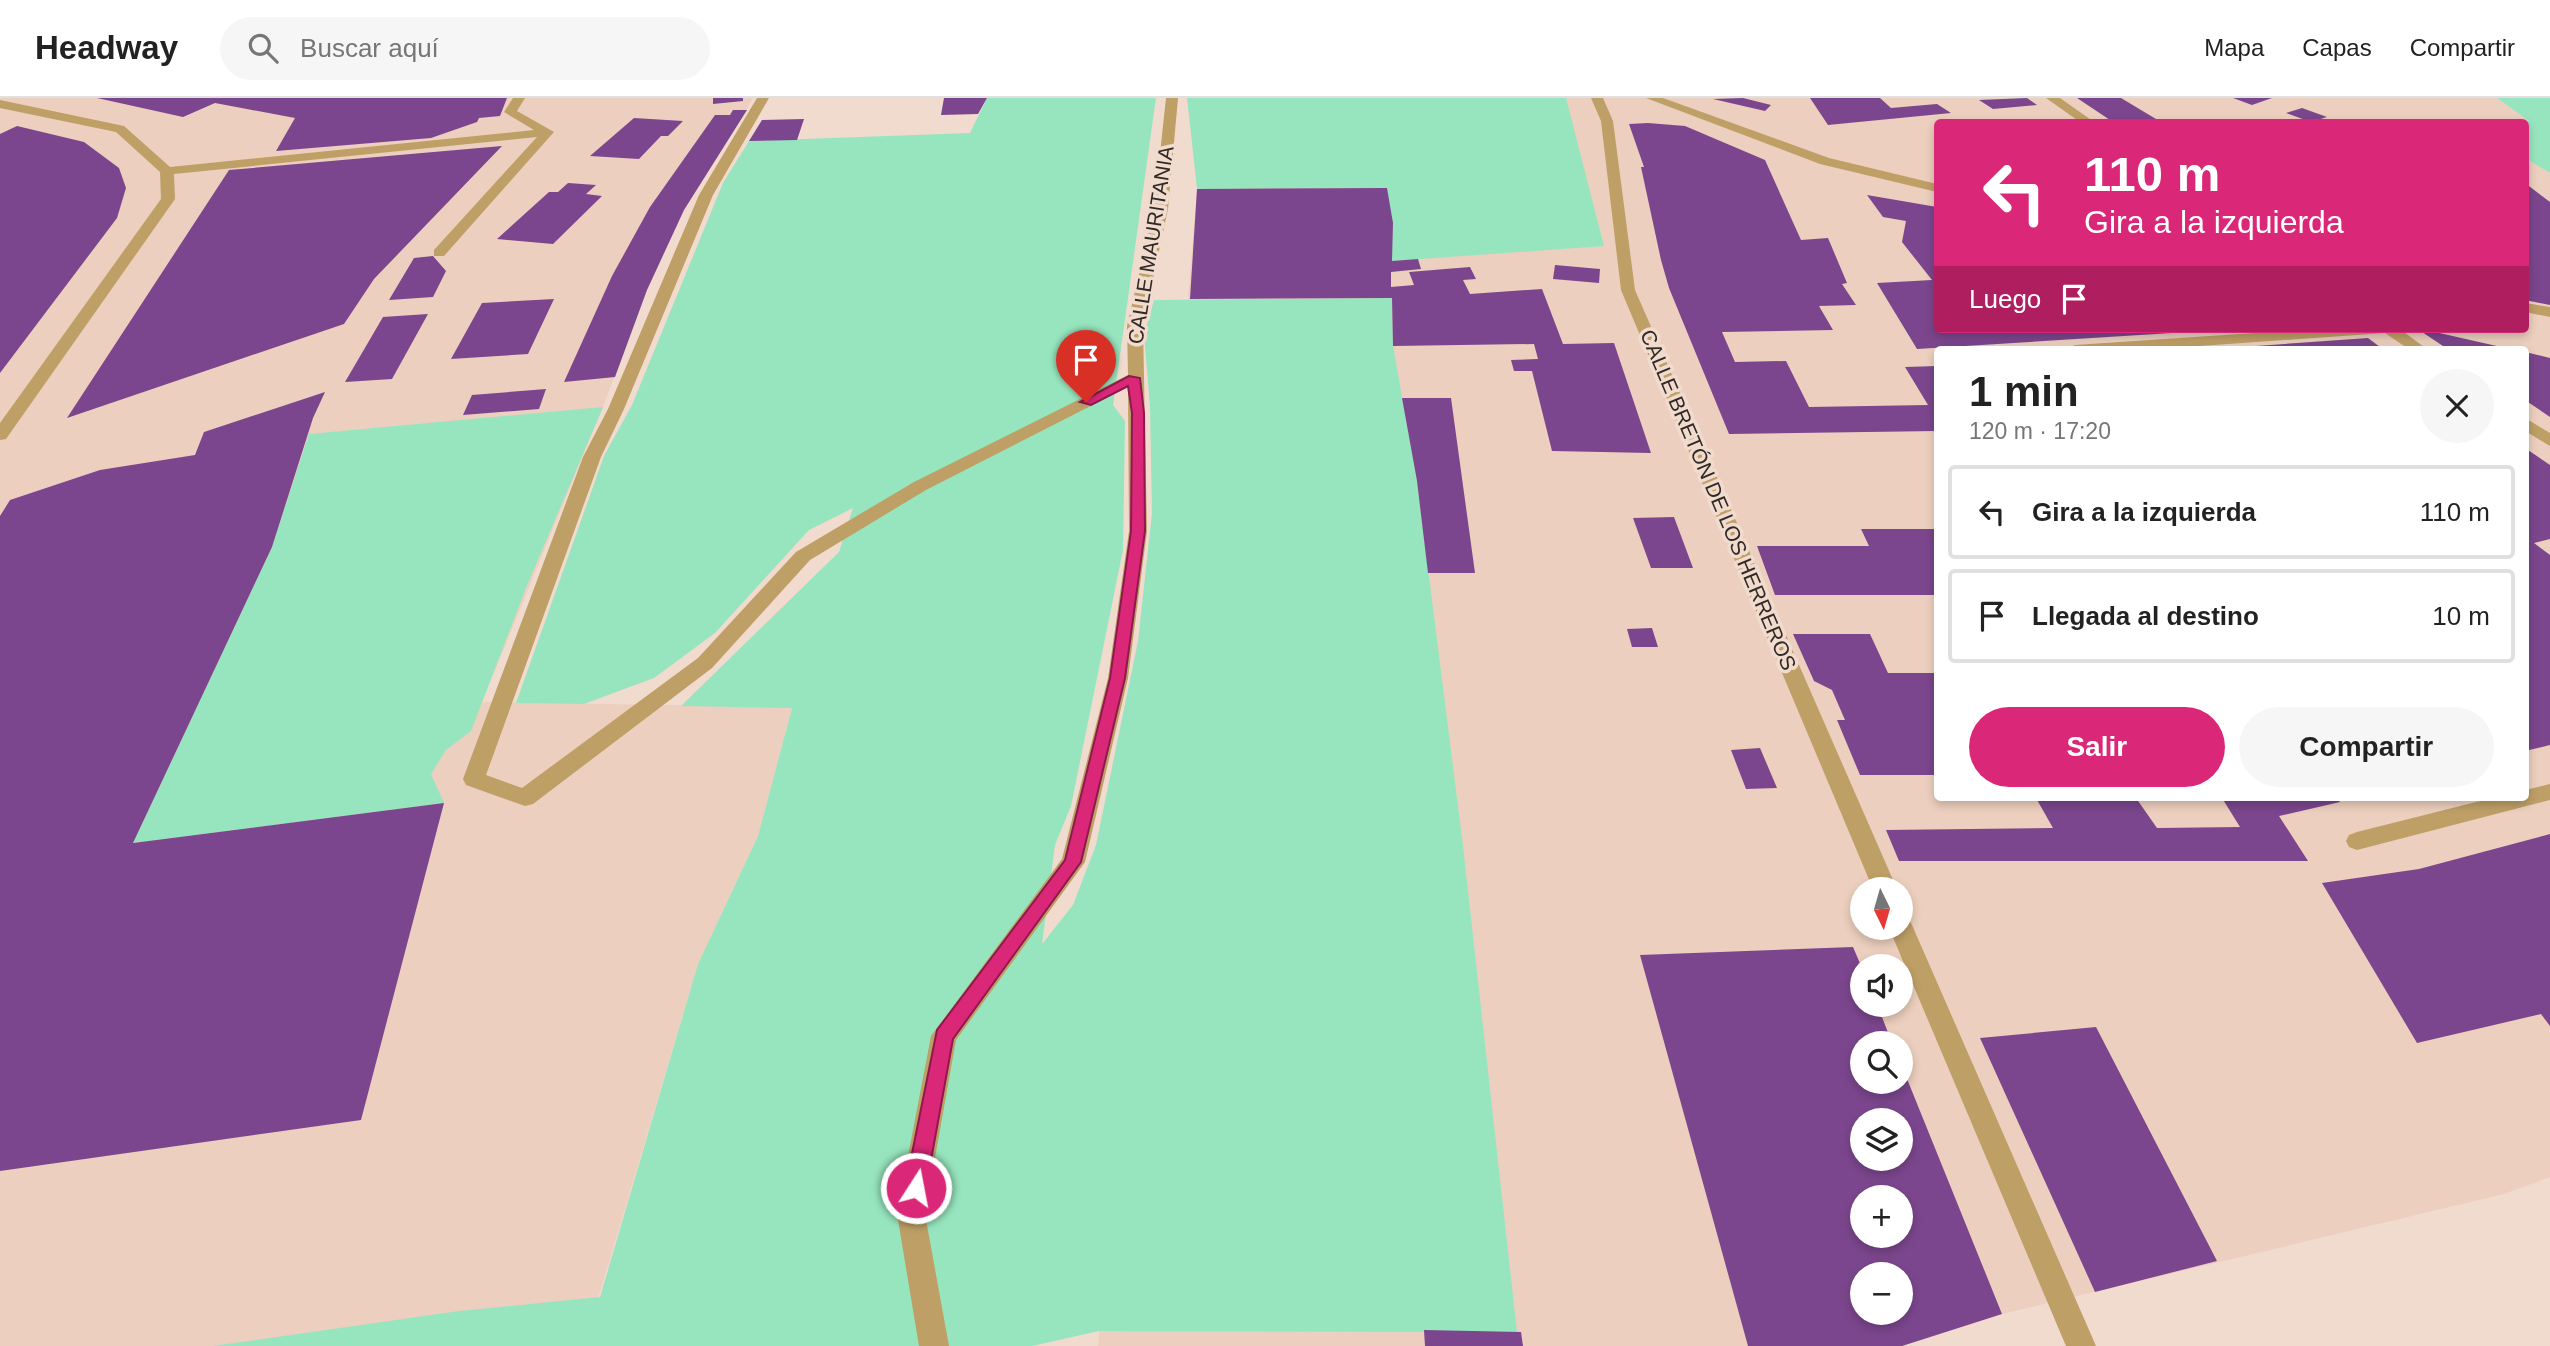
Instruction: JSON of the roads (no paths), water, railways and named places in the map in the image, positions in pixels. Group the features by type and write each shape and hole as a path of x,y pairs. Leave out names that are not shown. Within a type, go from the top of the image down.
{"street":[{"path":"519,98 510,113 548,132"},
{"path":"763,98 706,195 622,397 592,457 474,779 525,798 705,663 803,556 920,486 1134,378"},
{"name":"CALLE MAURITANIA","path":"934,1346 911,1214 944,1036 1073,862 1118,678 1138,531 1135,326 1161,209 1172,98"},
{"name":"CALLE BRETÓN DE LOS HERREROS","path":"1597,98 1607,121 1628,290 1880,877"},
{"path":"1651,98 1825,161 1934,187"},
{"path":"2052,98 2084,119"},
{"path":"0,104 120,129 167,171 168,199 0,435"},
{"path":"167,171 548,132"},
{"path":"439,253 548,132"},
{"path":"2529,308 2550,312"},
{"path":"2133,346 2323,333"},
{"path":"2396,333 2414,346"},
{"path":"2529,426 2550,441"},
{"path":"2529,797 2550,792"},
{"path":"2357,841 2513,801"},
{"path":"1906,940 2081,1346"}]}
